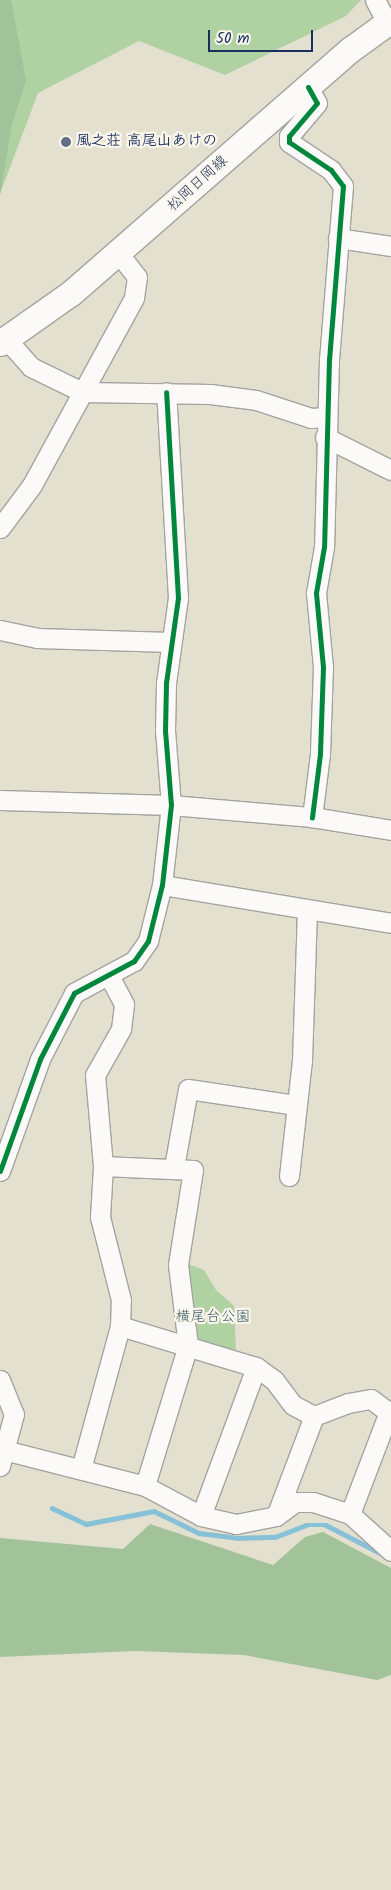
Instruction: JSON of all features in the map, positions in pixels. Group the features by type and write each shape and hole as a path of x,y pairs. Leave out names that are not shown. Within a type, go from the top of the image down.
{"main road":[{"name":"松岡日岡線","path":"3,341 56,305 118,254 351,48 389,21"}],"street":[{"path":"375,0 389,21"},
{"path":"308,87 317,103 288,136 289,142 331,170 343,186 325,437 324,547 316,593 323,667 320,754 312,817"},
{"path":"338,238 391,246"},
{"path":"0,528 32,485 135,292 137,277 118,254"},
{"path":"3,341 31,367 82,392 166,392 256,400 311,418 327,417"},
{"path":"0,1171 40,1059 74,993 134,961 148,941 162,885 171,806 165,731 166,683 178,598 177,549 166,392"},
{"path":"325,437 391,470"},
{"path":"0,630 37,638 172,642"},
{"path":"0,800 171,806 312,817 391,830"},
{"path":"162,885 391,924"},
{"path":"289,1176 302,1061 307,910"},
{"path":"81,1469 120,1326 121,1300 100,1217 104,1166 96,1075 121,1029 124,1004 108,976"},
{"path":"174,1168 188,1090 297,1106"},
{"path":"104,1166 193,1170 178,1265 188,1345 145,1486"},
{"path":"120,1326 256,1367 274,1380 293,1405 314,1416"},
{"path":"201,1516 256,1367"},
{"path":"0,1380 14,1414 2,1455 81,1469 145,1486 201,1516 236,1524 276,1516 295,1502 313,1502 350,1514 391,1551"},
{"path":"276,1516 314,1416 348,1403 371,1399 390,1413 350,1514"}],"green space":[{"path":"0,0 361,0 346,16 225,75 139,41 38,93 0,194"},
{"path":"0,0 11,0 26,80 12,124 0,195"},
{"name":"横尾台公園","path":"188,1264 204,1270 216,1290 234,1306 236,1350 201,1342 193,1331"},
{"path":"150,1524 273,1565 305,1537 323,1532 391,1568 391,1675 377,1680 244,1655 135,1651 0,1657 0,1538 123,1549"}],"waterway":[{"path":"52,1508 86,1524 154,1511 199,1533 237,1538 275,1537 306,1525 326,1525 384,1555"}],"cycle path":[{"path":"308,87 317,103 289,136 289,142 331,170 343,186 329,359 324,547 316,593 323,667 320,754 312,817"},
{"path":"0,1171 40,1059 74,993 134,961 148,941 162,885 171,805 165,731 166,683 178,598 166,392"}],"place":[{"name":"風之荘 高尾山あけの","path":"66,142"}]}
